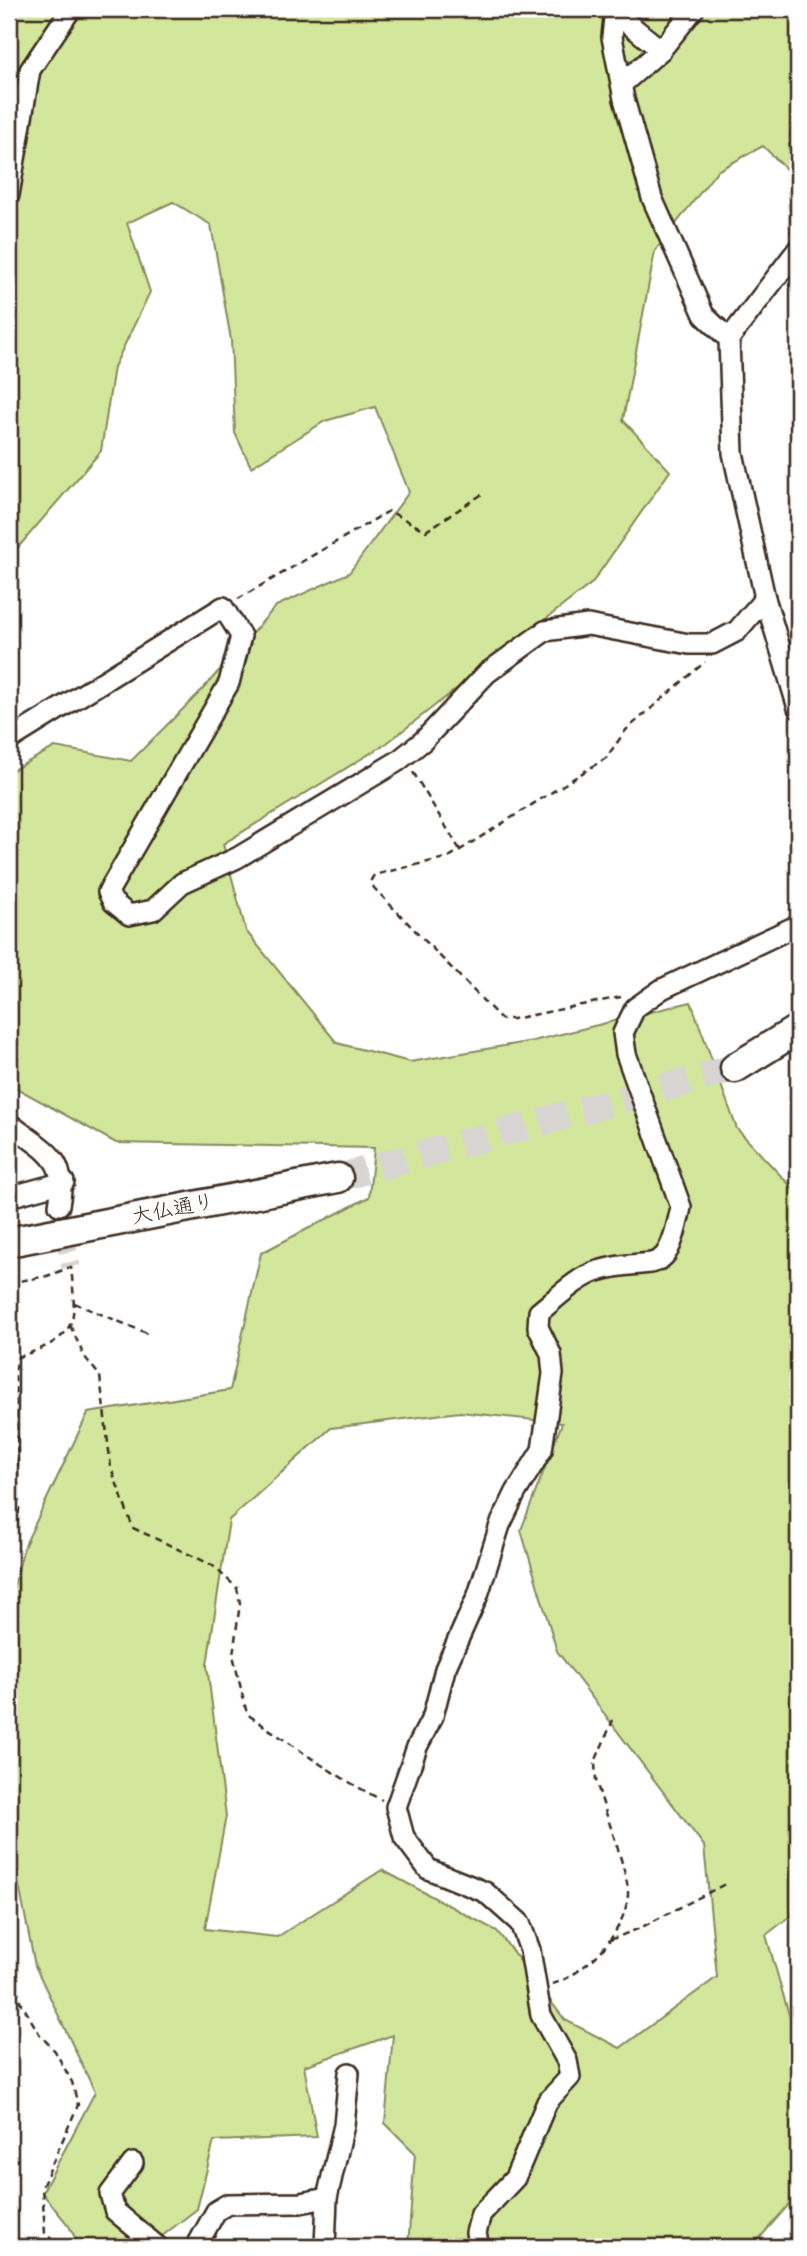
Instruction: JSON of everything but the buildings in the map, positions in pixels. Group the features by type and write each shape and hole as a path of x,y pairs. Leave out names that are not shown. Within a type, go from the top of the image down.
{"street":[{"path":"9,195 30,70 71,9"},
{"path":"622,84 661,50 694,9"},
{"path":"614,10 661,50"},
{"path":"614,10 611,37 652,198 704,315 729,339"},
{"path":"796,250 729,339 733,453 765,598 798,708"},
{"path":"9,740 223,607 242,636 229,683 108,892 113,902 129,915 153,909 182,883 237,858 404,757 423,741 487,673 545,631 588,625 689,644 712,644 737,631 765,598"},
{"path":"479,2247 476,2232 481,2214 515,2178 547,2102 570,2077 567,2061 541,2015 530,1950 520,1923 485,1892 428,1869 404,1838 396,1807 408,1770 433,1716 445,1669 478,1595 500,1525 516,1492 542,1450 553,1374 551,1354 538,1327 539,1312 596,1271 652,1265 668,1253 676,1232 681,1207 626,1054 623,1033 635,1008 662,989 798,925"},
{"path":"735,1068 798,1029"},
{"path":"9,1123 59,1165 64,1182 59,1205"},
{"name":"大仏通り","path":"9,1241 338,1178"},
{"path":"9,1198 64,1182"},
{"path":"325,2247 327,2198 344,2125 349,2073"},
{"path":"132,2162 110,2194 115,2211 158,2247"},
{"path":"196,2247 211,2217 228,2204 300,2203 327,2198"}],"path":[{"path":"796,250 788,195 794,107 798,90"},
{"path":"223,607 389,511 426,531 484,493"},
{"path":"623,997 513,1020 501,1019 374,888 371,880 374,875 449,857 607,758 626,730 714,653 719,640"},
{"path":"404,757 460,850"},
{"path":"9,1283 47,1276 71,1267 76,1314 70,1325 50,1346 18,1357 15,1371 19,1510 17,1524 9,1537"},
{"path":"74,1303 149,1334"},
{"path":"70,1325 84,1356 100,1376 111,1468 133,1528 212,1565 237,1588 240,1603 233,1655 247,1714 300,1748 338,1778 396,1807"},
{"path":"536,1988 557,1983 576,1973 610,1940 625,1911 629,1892 596,1780 594,1762 613,1720"},
{"path":"9,1854 14,1868 9,1882"},
{"path":"610,1940 640,1928 727,1884"},
{"path":"9,1952 20,2001 72,2082 78,2105 42,2188 45,2233 60,2247"}],"green space":[{"path":"9,9 798,9 798,181 763,146 717,171 655,251 623,420 670,471 592,583 387,743 223,844 246,931 337,1043 410,1062 533,1041 691,1002 737,1129 798,1194 798,1910 766,1935 798,2046 798,2194 752,2247 408,2247 415,2153 385,2123 393,2035 304,2066 317,2137 214,2141 197,2209 148,2247 80,2247 69,2226 42,2193 95,2092 35,1966 9,1835 9,1605 24,1547 88,1413 230,1390 261,1253 369,1197 374,1148 116,1143 9,1084 9,772 55,747 131,761 202,690 276,606 349,573 409,492 375,407 325,421 251,467 235,433 231,340 211,225 173,202 127,223 150,292 114,367 101,451 9,558","holes":["460,1412 562,1423 521,1530 557,1651 704,1846 717,1977 620,2048 565,2020 497,1931 382,1870 277,1937 205,1929 226,1816 207,1665 229,1520 331,1428"]}],"tunnel":[{"path":"338,1178 735,1068"},
{"path":"59,1205 71,1267"}]}
